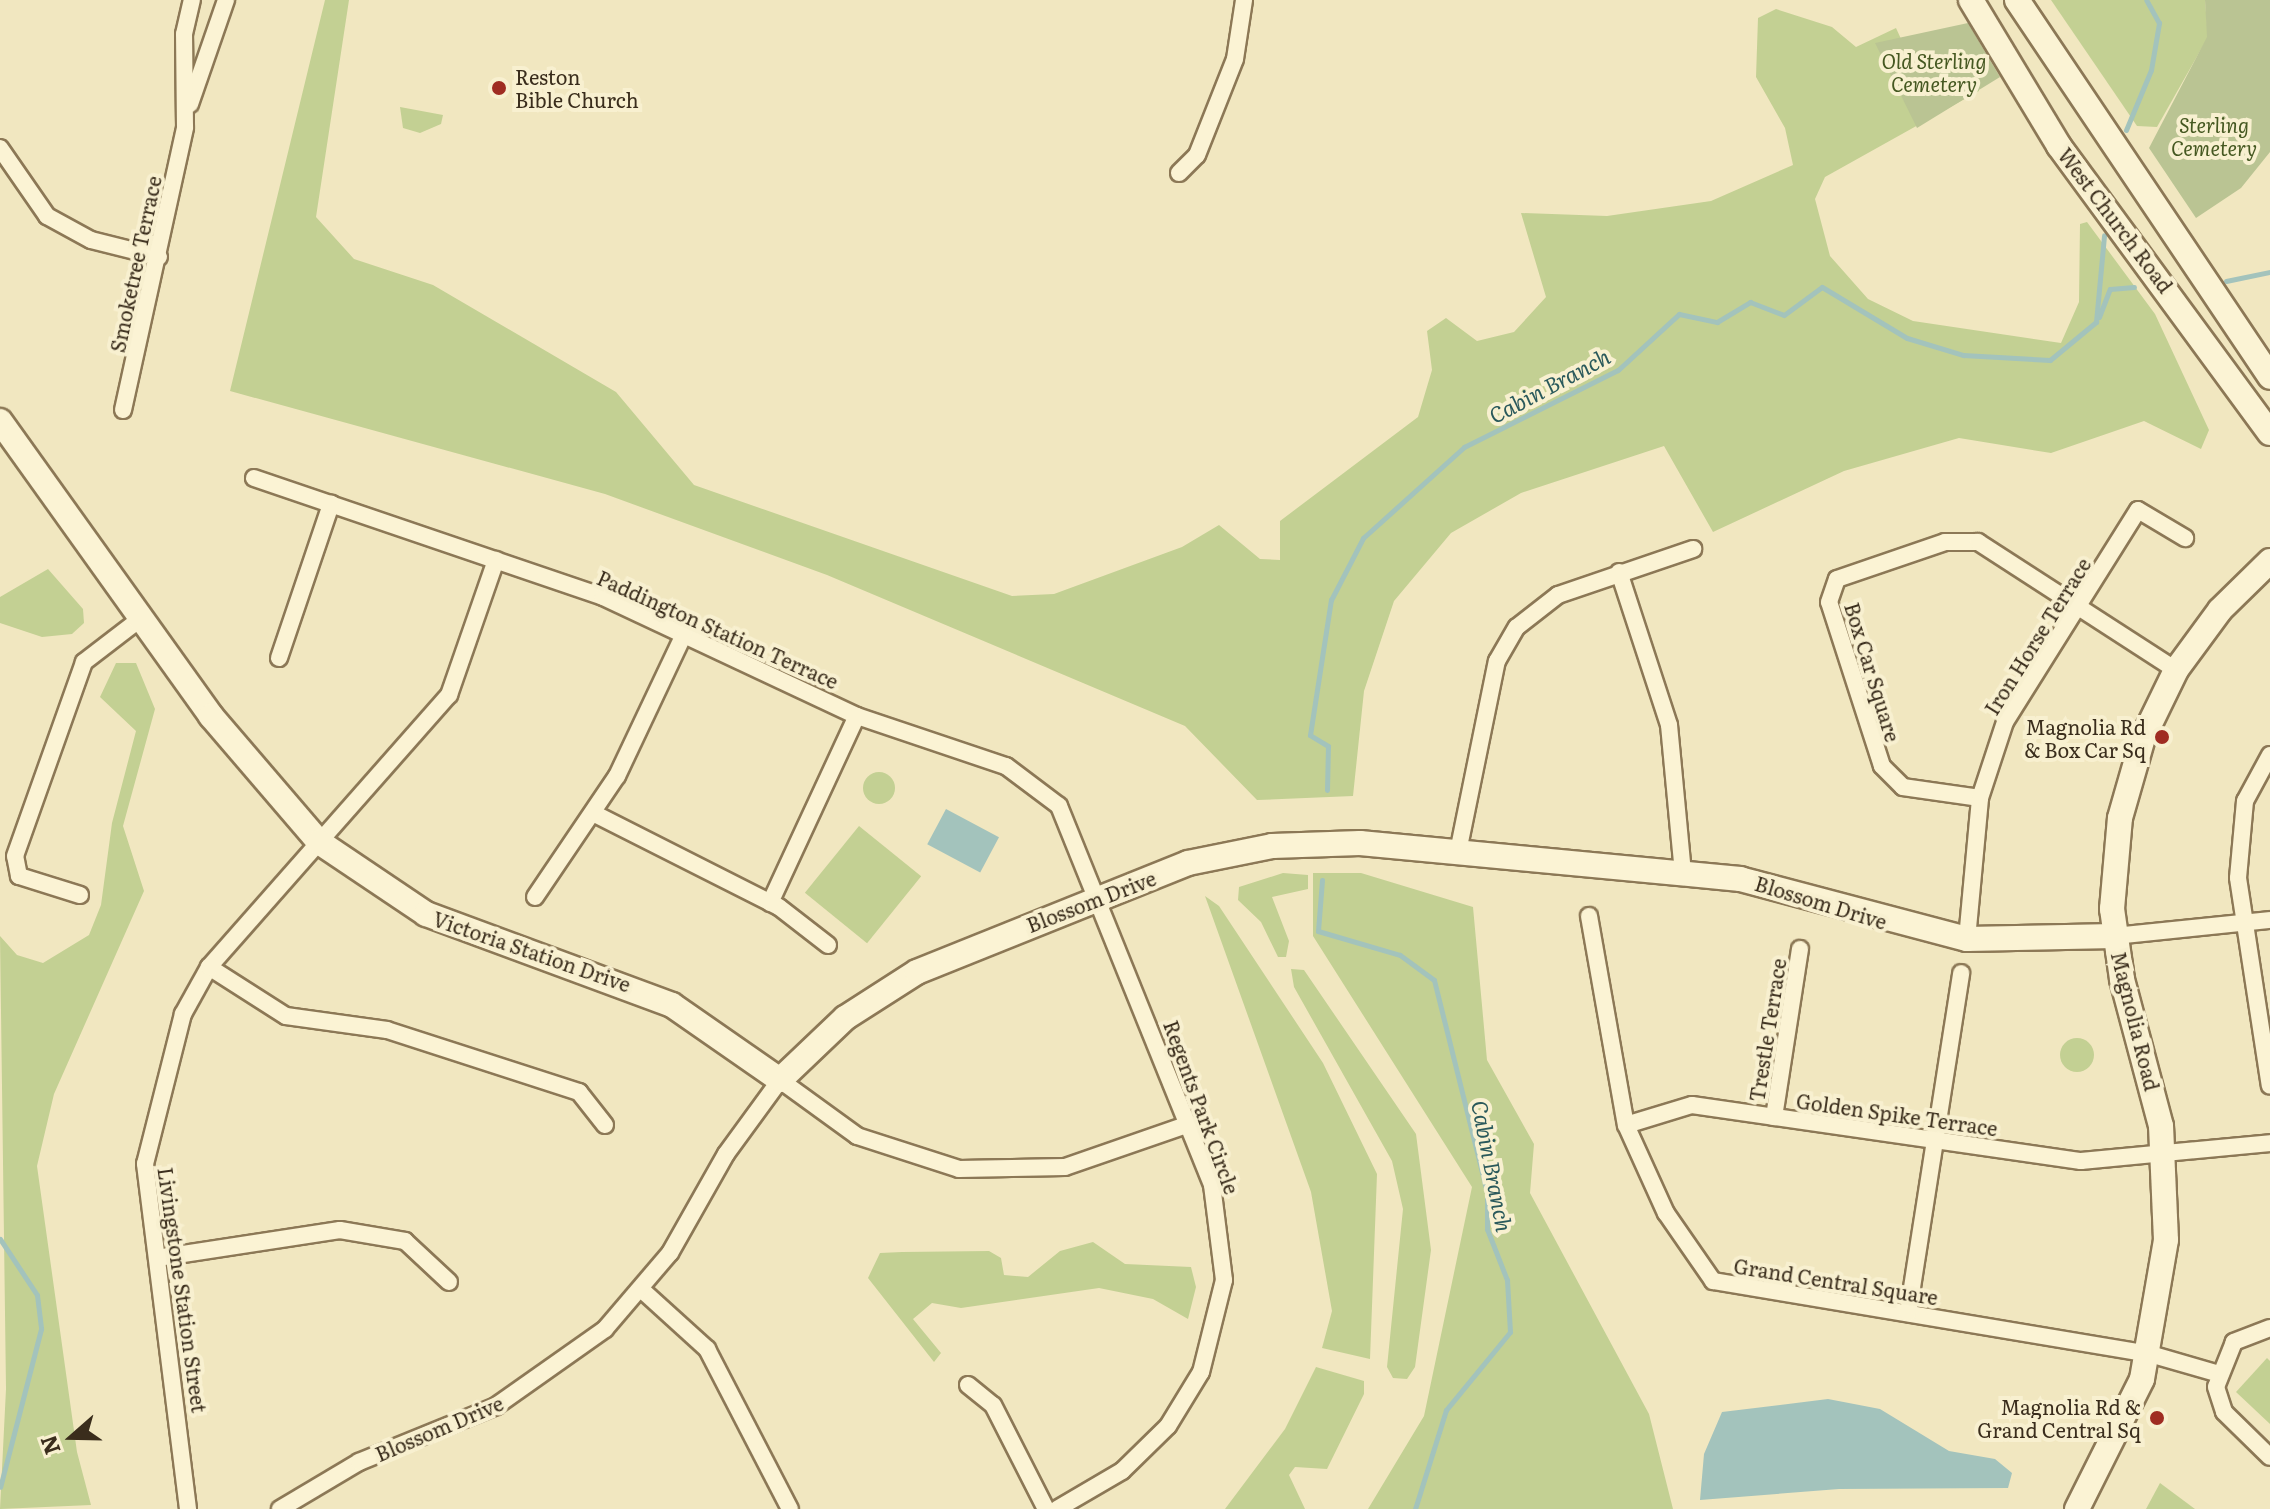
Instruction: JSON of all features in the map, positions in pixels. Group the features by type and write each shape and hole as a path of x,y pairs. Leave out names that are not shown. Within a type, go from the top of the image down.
{"street":[{"name":"Smoketree Terrace","path":"185,127 184,34 192,0"},
{"name":"Smoketree Terrace","path":"123,410 159,257 185,127 226,0"},
{"path":"1179,173 1197,155 1235,59 1244,0"},
{"name":"West Church Road","path":"1971,0 2059,146 2270,433"},
{"name":"West Church Road","path":"2017,0 2081,106 2270,377"},
{"path":"0,148 47,216 91,240 159,257"},
{"name":"Victoria Station Drive","path":"0,421 140,619 261,781 319,842 426,914 672,1005 857,1136 959,1169 1065,1167 1189,1124"},
{"name":"Paddington Station Terrace","path":"254,478 496,560 684,634 857,716 1026,777 1059,806 1101,897"},
{"path":"279,658 331,504"},
{"name":"Iron Horse Terrace","path":"1967,939 1980,798 2005,722 2138,510 2185,538"},
{"name":"Box Car Square","path":"1980,798 1903,787 1887,774 1831,590 1846,573 1962,539 2078,606 2176,670"},
{"path":"1458,852 1494,676 1510,638 1546,601 1619,572 1693,549"},
{"name":"Livingstone Station Street","path":"188,1509 157,1258 146,1196 149,1135 183,1014 209,967 449,695 496,560"},
{"name":"Magnolia Road","path":"2077,1509 2120,1435 2150,1354 2166,1240 2164,1154 2115,936 2114,860 2129,777 2176,670 2220,610 2270,561"},
{"path":"1619,572 1669,725 1683,873"},
{"path":"80,895 19,876 15,856 84,662 140,619"},
{"path":"535,897 593,813 684,634"},
{"path":"770,903 857,716"},
{"path":"2270,755 2242,816 2240,923 2270,1086"},
{"path":"593,813 770,903 828,945"},
{"name":"Blossom Drive","path":"280,1509 359,1462 532,1385 642,1290 780,1080 845,1018 917,972 1188,863 1272,846 1360,843 1683,873 1783,887 1967,939 2115,936"},
{"name":"Regents Park Circle","path":"1057,1509 1146,1450 1186,1400 1214,1338 1224,1248 1212,1185 1101,897"},
{"name":"Grand Central Square","path":"1589,916 1626,1125 1666,1213 1713,1281 2150,1354 2216,1373"},
{"path":"2115,936 2270,920"},
{"name":"Trestle Terrace","path":"1774,1117 1800,949"},
{"path":"209,967 286,1016 387,1030 579,1092 605,1125"},
{"path":"1908,1313 1961,973"},
{"name":"Golden Spike Terrace","path":"1626,1125 1692,1105 2066,1160 2270,1143"},
{"path":"157,1258 340,1230 405,1241 449,1282"},
{"path":"642,1290 707,1349 790,1509"},
{"path":"2270,1328 2234,1342 2216,1373 2224,1412 2270,1457"},
{"path":"968,1385 993,1405 1046,1509"}],"green space":[{"path":"325,0 349,0 316,217 354,259 433,285 616,392 694,485 1012,596 1054,594 1182,547 1219,525 1260,559 1280,560 1280,521 1418,417 1432,370 1427,331 1446,318 1477,341 1514,332 1546,297 1521,213 1607,216 1711,201 1793,165 1785,128 1756,77 1758,18 1776,9 1832,27 1856,47 1896,28 1913,65 1979,79 1979,91 1825,177 1815,199 1830,256 1868,299 1913,321 2061,343 2079,302 2080,224 2087,222 2155,314 2209,430 2201,449 2144,421 2051,453 1959,438 1844,471 1713,532 1664,446 1521,493 1451,533 1394,601 1364,691 1353,796 1257,800 1185,726 827,575 605,494 230,391"},
{"path":"2051,0 2205,0 2208,37 2157,127 2137,126"},
{"name":"Sterling Cemetery","path":"2205,0 2270,0 2270,152 2241,188 2196,218 2149,148 2207,37"},
{"name":"Old Sterling Cemetery","path":"1968,23 2000,77 1917,128 1875,43"},
{"path":"400,107 443,115 441,124 420,133 403,128"},
{"path":"48,569 83,609 84,623 72,634 42,637 0,623 0,597"},
{"path":"116,663 136,663 155,709 123,826 144,891 54,1094 37,1166 77,1452 91,1505 0,1509 6,1389 0,936 17,955 43,963 89,935 101,905 112,823 136,731 100,697"},
{"path":"879,772 890,777 895,788 890,799 879,804 868,799 863,788 868,777"},
{"path":"859,826 921,876 867,943 805,893"},
{"path":"1283,873 1308,875 1308,889 1272,897 1289,941 1286,957 1278,957 1261,922 1238,900 1239,887"},
{"path":"1313,873 1361,873 1473,907 1487,1060 1534,1144 1530,1193 1649,1414 1673,1509 1368,1509 1424,1416 1472,1187 1313,936"},
{"path":"1205,896 1219,906 1323,1063 1377,1174 1370,1359 1322,1348 1332,1311 1311,1192"},
{"path":"1291,969 1304,970 1416,1134 1431,1250 1415,1367 1407,1379 1393,1378 1387,1367 1403,1209 1392,1161 1294,987"},
{"path":"2077,1038 2089,1043 2094,1055 2089,1067 2077,1072 2065,1067 2060,1055 2065,1043"},
{"path":"1093,1242 1125,1264 1191,1267 1196,1287 1188,1319 1153,1299 1099,1288 961,1308 932,1303 913,1319 941,1353 934,1362 868,1278 880,1253 989,1251 1001,1258 1004,1275 1028,1277 1060,1251"},
{"path":"2267,1358 2270,1361 2270,1424 2236,1392"},
{"path":"1316,1367 1364,1381 1364,1394 1327,1469 1295,1467 1289,1475 1305,1509 1225,1509 1285,1429"},
{"path":"2160,1483 2195,1509 2146,1509"}],"water":[{"path":"946,809 999,837 980,872 927,844"},
{"path":"1828,1399 1880,1409 1949,1451 1995,1459 2012,1473 2008,1488 1839,1489 1700,1500 1704,1454 1722,1412"}],"waterway":[{"name":"Cabin Branch","path":"2126,130 2151,70 2159,23 2146,0"},
{"name":"Cabin Branch","path":"1327,790 1328,746 1310,735 1331,600 1363,538 1464,447 1618,370 1679,314 1717,322 1750,302 1784,315 1822,287 1907,338 1963,355 2050,360 2096,322 2104,235"},
{"path":"2226,281 2270,272"},
{"path":"2099,317 2110,289 2134,287"},
{"name":"Cabin Branch","path":"1322,880 1318,931 1400,955 1434,980 1487,1192 1487,1229 1507,1280 1510,1332 1446,1410 1415,1509"},
{"path":"0,1239 37,1295 41,1329 0,1487"}],"place":[{"name":"Reston Bible Church","path":"499,88"},
{"name":"Magnolia Rd & Box Car Sq","path":"2162,737"},
{"name":"Magnolia Rd & Grand Central Sq","path":"2157,1418"}]}
